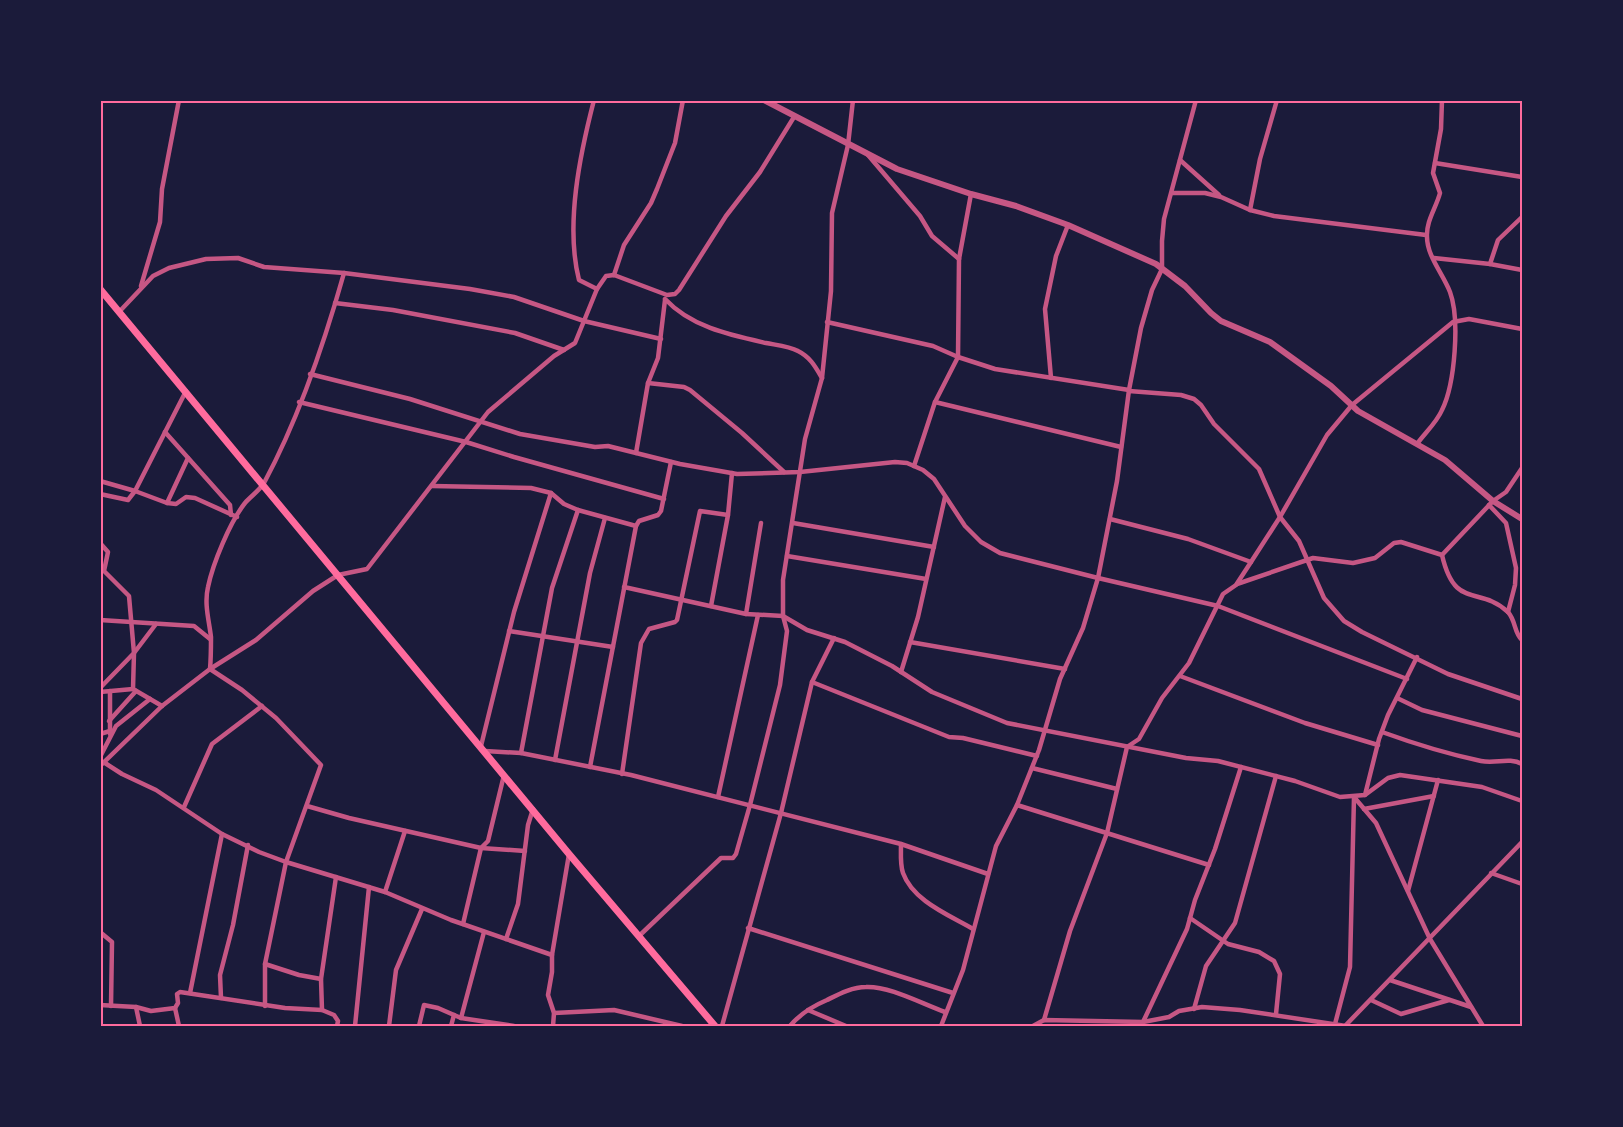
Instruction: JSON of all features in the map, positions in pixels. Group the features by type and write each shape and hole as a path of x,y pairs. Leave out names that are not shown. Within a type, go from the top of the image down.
{"main road":[{"path":"100,290 715,1026"}],"street":[{"path":"140,288 160,222 162,189 179,100"},
{"path":"594,100 585,137 572,228 579,280 597,290"},
{"path":"614,275 624,245 651,203 657,189 675,143 683,100"},
{"path":"764,100 897,169 971,194 1016,206 1121,247 1162,269 1185,286 1221,321 1270,342 1331,386 1358,411 1445,460 1491,503 1506,523 1516,568 1508,612"},
{"path":"639,936 721,858 733,858 750,805 780,685 787,632 783,616 783,580 805,439 822,378 831,291 831,213 848,145 853,100"},
{"path":"941,1026 963,970 996,846 1017,805 1037,756 1065,669 1083,628 1098,578 1110,519 1141,328 1152,291 1162,269 1164,219 1196,100"},
{"path":"1250,210 1260,159 1277,100"},
{"path":"1417,444 1442,411 1453,377 1452,299 1428,245 1426,235 1428,221 1440,193 1433,173 1442,129 1442,100"},
{"path":"666,297 680,290 726,216 760,172 794,117"},
{"path":"867,154 920,216 932,236 958,258"},
{"path":"1180,160 1221,197"},
{"path":"1434,162 1522,177"},
{"path":"1172,193 1205,193 1221,197 1250,210 1274,216 1426,235"},
{"path":"914,466 935,402 958,357 958,258 971,194"},
{"path":"1490,264 1498,240 1522,217"},
{"path":"1051,378 1045,309 1056,256 1068,225"},
{"path":"119,312 153,276 169,268 206,259 238,258 264,267 285,270 344,273 514,297 584,321 661,339"},
{"path":"1434,258 1522,270"},
{"path":"210,669 211,639 206,607 207,590 213,566 244,504 262,485 310,374 344,273"},
{"path":"552,955 422,909 385,892 286,862 222,834 184,807 103,765 162,706 210,669 256,640 313,591 338,575 367,569 488,412 554,356 575,343 597,290 606,276 614,275 666,297 674,308 687,317 731,335 796,350 811,360 822,378"},
{"path":"636,453 648,383 658,358 666,297"},
{"path":"335,303 393,310 515,333 564,350"},
{"path":"1236,585 1280,517 1327,435 1352,405 1454,322 1469,319 1522,329"},
{"path":"827,322 933,346 995,369 1129,391 1181,395 1194,399 1214,424 1259,469 1280,517 1299,541 1324,598 1344,621 1448,674 1522,699"},
{"path":"310,374 410,399 520,434 595,447 608,446 671,462 732,473 800,472 895,462 908,463 934,479 964,526 981,542 1000,553 1218,606 1407,679"},
{"path":"648,383 684,387 690,390 784,472"},
{"path":"100,494 128,500 135,491 186,391"},
{"path":"299,402 466,442 514,458 664,499"},
{"path":"935,402 1121,447"},
{"path":"165,432 230,506 231,515"},
{"path":"167,503 188,458"},
{"path":"590,767 636,526 639,521 658,515 661,511 671,462"},
{"path":"1442,555 1491,503 1506,492 1522,468"},
{"path":"711,606 728,514 732,473"},
{"path":"100,481 167,503 177,504 186,497 195,498 237,517"},
{"path":"432,486 531,488 551,492 564,504 578,510 636,526"},
{"path":"551,492 509,631 483,749 521,753 590,767 718,797 901,844 988,874"},
{"path":"901,672 945,496"},
{"path":"1491,503 1522,519"},
{"path":"521,753 555,578 578,510"},
{"path":"622,774 641,643 649,629 675,622 682,600 700,511 728,514"},
{"path":"555,760 590,573 605,518"},
{"path":"1110,519 1188,539 1251,562"},
{"path":"746,614 761,523"},
{"path":"793,523 934,546"},
{"path":"1044,1020 1070,931 1107,833 1126,747 1139,739 1162,698 1189,663 1223,594 1236,585 1313,558 1353,563 1375,558 1394,543 1401,542 1442,555"},
{"path":"100,543 108,552 104,571 129,596 134,653 134,690 109,721"},
{"path":"1442,555 1450,579 1459,589 1491,602 1508,612 1522,640"},
{"path":"787,556 926,579"},
{"path":"1516,574 1522,575"},
{"path":"624,587 746,614 783,616 807,630 834,638 901,672 933,692 1007,723 1186,758 1218,761 1276,776 1340,797 1365,795 1394,776 1400,775 1482,787 1522,801"},
{"path":"718,797 758,615"},
{"path":"100,620 194,626 211,639"},
{"path":"100,690 134,653 156,624"},
{"path":"509,631 613,647"},
{"path":"722,1026 781,813 812,682 834,638"},
{"path":"910,642 1065,669"},
{"path":"1365,795 1382,732 1418,657"},
{"path":"210,669 262,706 320,763 321,767 286,862 265,964 265,1006"},
{"path":"1180,676 1305,723 1378,746"},
{"path":"812,682 949,737 963,738 1037,756"},
{"path":"100,690 134,690 162,706"},
{"path":"110,691 110,734"},
{"path":"1397,698 1422,710 1522,736"},
{"path":"100,757 116,726 150,699"},
{"path":"184,807 212,744 262,706"},
{"path":"1382,732 1419,745 1494,764 1504,760 1517,761 1522,764"},
{"path":"100,734 110,734"},
{"path":"1143,1022 1188,929 1241,767"},
{"path":"1032,768 1117,789"},
{"path":"463,924 481,848 488,841 504,774"},
{"path":"1194,1009 1206,966 1235,923 1276,776"},
{"path":"1408,891 1438,780"},
{"path":"1364,809 1434,796"},
{"path":"1354,797 1376,823 1430,939 1483,1026"},
{"path":"1335,1024 1350,967 1354,797"},
{"path":"1017,805 1209,865"},
{"path":"307,806 481,848 525,851"},
{"path":"506,939 518,904 533,809"},
{"path":"385,892 405,831"},
{"path":"190,993 222,834"},
{"path":"1033,1026 1044,1020 1143,1022 1202,1007 1276,1014 1346,1026 1522,842"},
{"path":"901,844 902,871 919,896 973,929"},
{"path":"221,998 220,975 233,925 248,845"},
{"path":"555,1026 554,1013 548,995 552,955 569,854"},
{"path":"1491,873 1522,884"},
{"path":"322,1010 321,979 336,877"},
{"path":"355,1026 369,887"},
{"path":"389,1026 396,970 422,909"},
{"path":"1190,918 1222,941 1259,952 1274,961 1280,974 1276,1014"},
{"path":"748,928 953,993"},
{"path":"100,932 112,942 111,1006"},
{"path":"461,1018 484,932"},
{"path":"265,964 299,975 321,979"},
{"path":"1390,980 1471,1007"},
{"path":"790,1026 795,1019 808,1010 849,989 866,987 883,989 945,1012"},
{"path":"179,1026 175,1008 178,992 265,1006 322,1010 334,1015 338,1021 337,1026"},
{"path":"1371,1000 1401,1014 1449,1000"},
{"path":"100,1005 136,1007 152,1011 175,1008"},
{"path":"419,1026 424,1005 438,1008 461,1018 514,1026"},
{"path":"136,1007 140,1026"},
{"path":"554,1013 614,1010 682,1026"},
{"path":"808,1010 846,1026"},
{"path":"451,1026 454,1015"}]}
